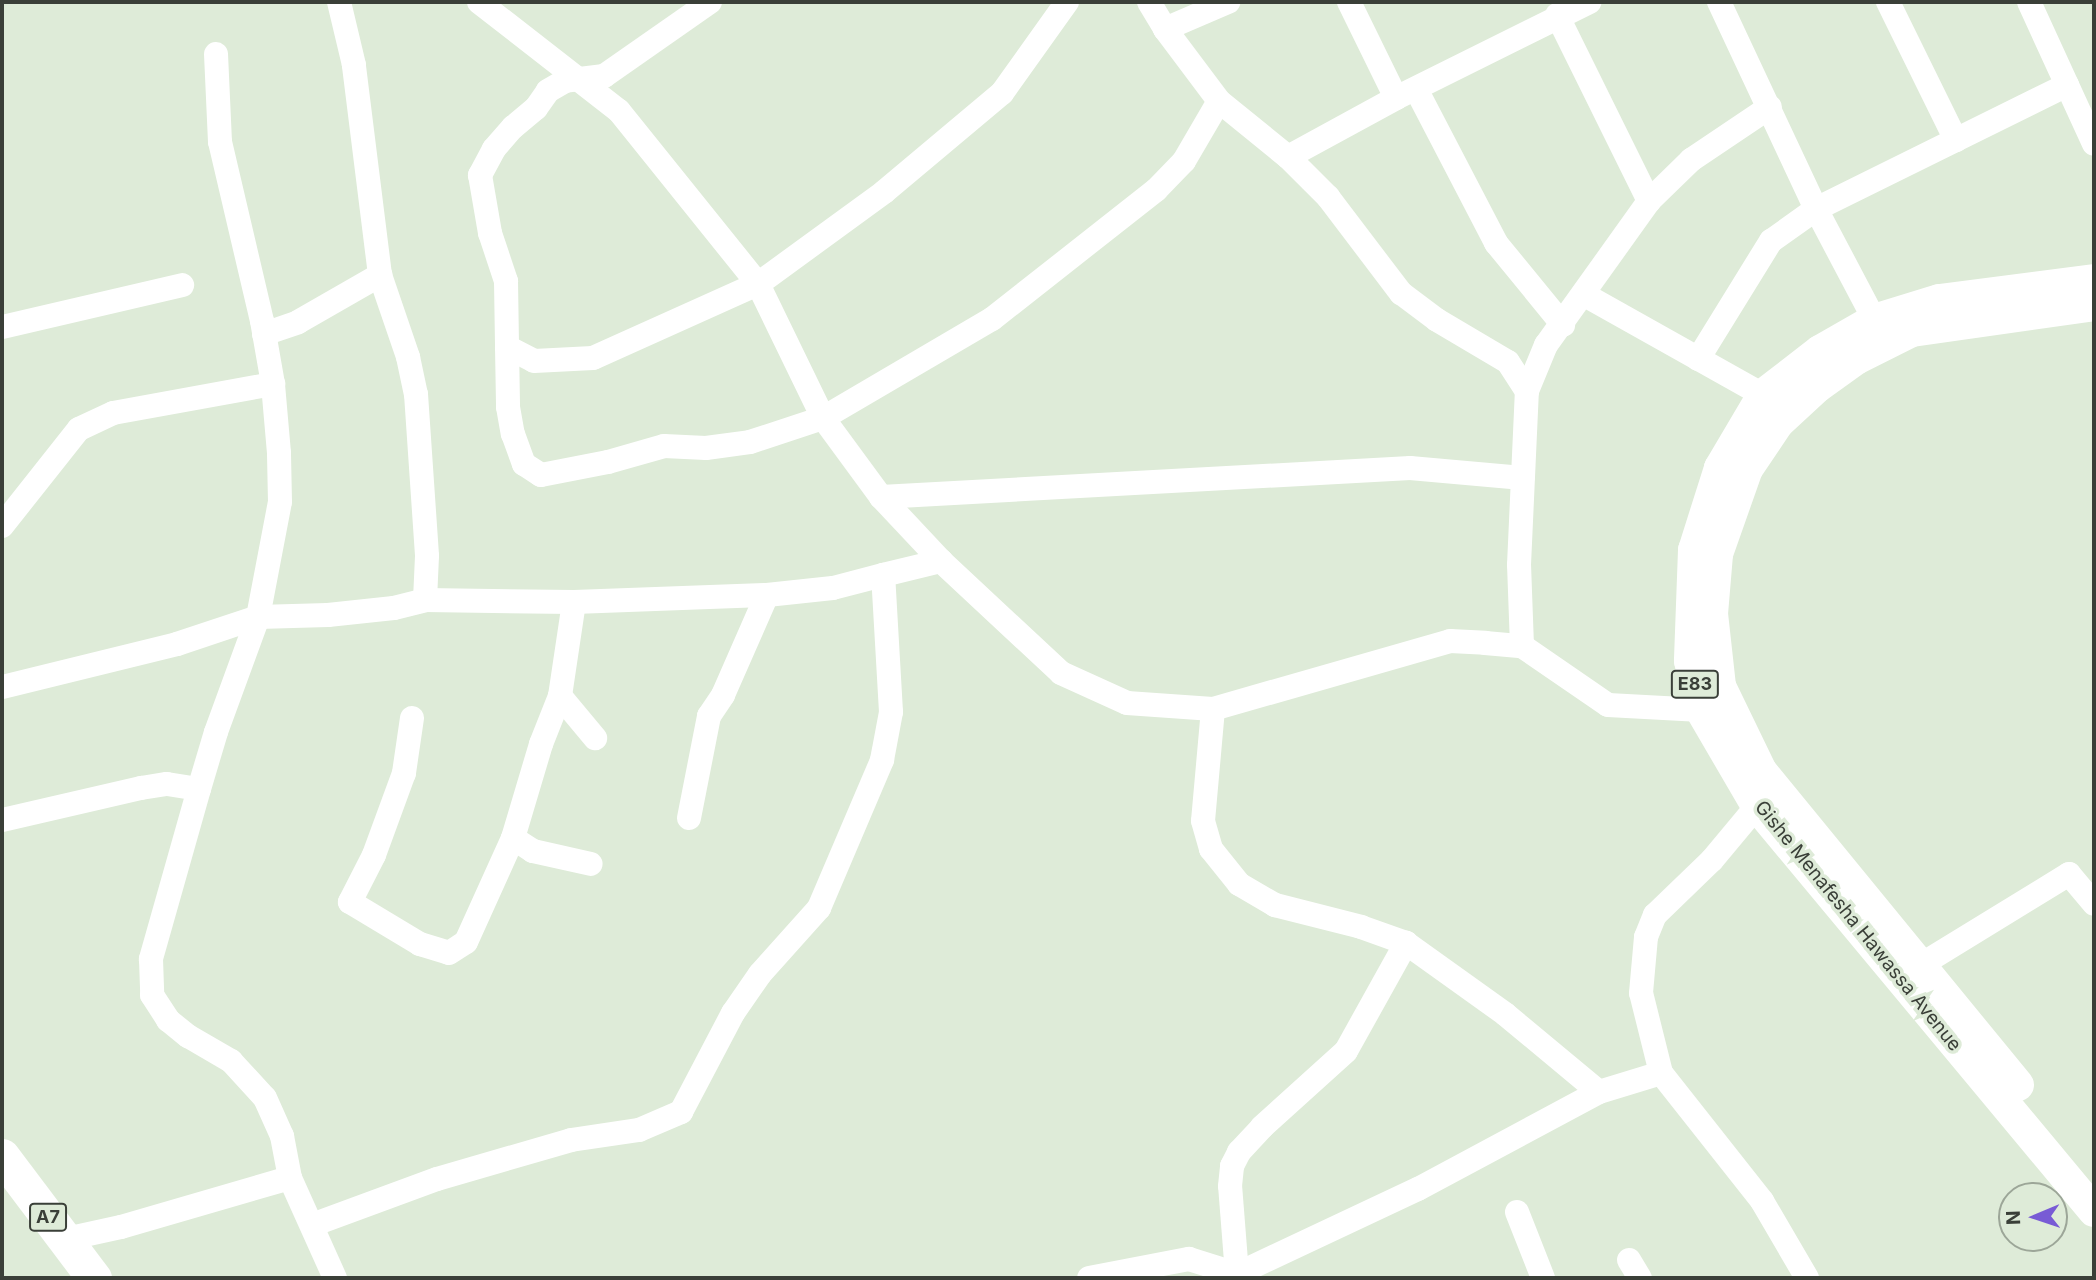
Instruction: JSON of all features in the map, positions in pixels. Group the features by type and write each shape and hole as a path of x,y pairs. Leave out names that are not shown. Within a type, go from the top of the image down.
{"highway":[{"name":"A7","path":"2,1156 94,1278"}],"main road":[{"name":"Gishe Menafesha Hawassa Avenue","path":"2094,280 1940,300 1881,332 1820,351 1763,395 1720,468 1690,661 1701,710 1757,806 2094,1211"},
{"name":"Gishe Menafesha Hawassa Avenue","path":"2094,305 1912,331 1881,332 1856,359 1817,387 1778,423 1747,468 1705,552 1720,686 1761,771 2094,1178"}],"street":[{"path":"339,2 354,65 380,275 408,357 416,394 427,556 425,600"},
{"path":"479,2 619,111 758,284 823,418 881,497 941,561 1062,673 1127,703 1213,709 1450,641 1522,646 1608,705 1701,710"},
{"path":"710,2 604,76 565,81 548,91 536,108 513,127 494,149 480,175 488,222 506,281 508,407 513,434 524,464 541,475 608,462 664,446 706,448 750,442 823,418 992,319 1156,190 1184,161 1219,101"},
{"path":"507,347 534,361 593,358 758,284 884,192 1002,93 1067,2"},
{"path":"1149,2 1165,29 1219,101 1288,157 1328,197 1401,293 1437,320 1508,362 1527,391"},
{"path":"1165,29 1228,2"},
{"path":"1349,2 1496,243 1563,325"},
{"path":"1288,157 1557,15 1589,2"},
{"path":"1719,2 1816,209 1881,332"},
{"path":"1888,2 1956,140"},
{"path":"2029,2 2094,144"},
{"path":"1557,15 1649,201"},
{"path":"216,54 219,142 264,334 273,384 280,502 258,617 216,732 151,960 152,995 168,1020 188,1036 231,1060 265,1098 282,1136 290,1178 335,1278"},
{"path":"1698,359 1721,315 1771,240 1816,209 2067,85"},
{"path":"1522,646 1519,565 1527,391 1546,345 1563,325 1649,201 1691,160 1770,107"},
{"path":"264,334 298,322 380,275"},
{"path":"2,327 182,285"},
{"path":"1583,294 1763,395"},
{"path":"2,526 79,429 113,413 273,384"},
{"path":"881,497 1410,468 1522,478"},
{"path":"2,687 177,644 258,617 328,615 394,608 425,600 574,602 767,596 833,588 941,561"},
{"path":"312,1225 437,1179 571,1140 639,1130 681,1112 733,1013 760,974 819,908 882,760 891,712 883,575"},
{"path":"689,818 709,716 723,695 767,596"},
{"path":"412,718 404,773 374,855 350,902 420,944 449,953 466,942 513,838 541,744 559,696 574,602"},
{"path":"559,696 594,738"},
{"path":"1213,709 1203,821 1211,849 1239,884 1275,905 1361,927 1405,943 1505,1014 1599,1092"},
{"path":"2,820 141,788 167,785 199,789"},
{"path":"1757,806 1712,860 1655,915 1646,937 1641,993 1661,1073 1762,1201 1807,1278"},
{"path":"513,838 533,851 591,864"},
{"path":"1919,966 2069,874 2094,904"},
{"path":"1236,1276 1230,1186 1232,1166 1239,1152 1262,1127 1346,1051 1405,943"},
{"path":"1090,1278 1189,1259 1236,1276 1418,1188 1599,1092 1661,1073"},
{"path":"66,1239 121,1227 290,1178"},
{"path":"1517,1212 1543,1278"}]}
